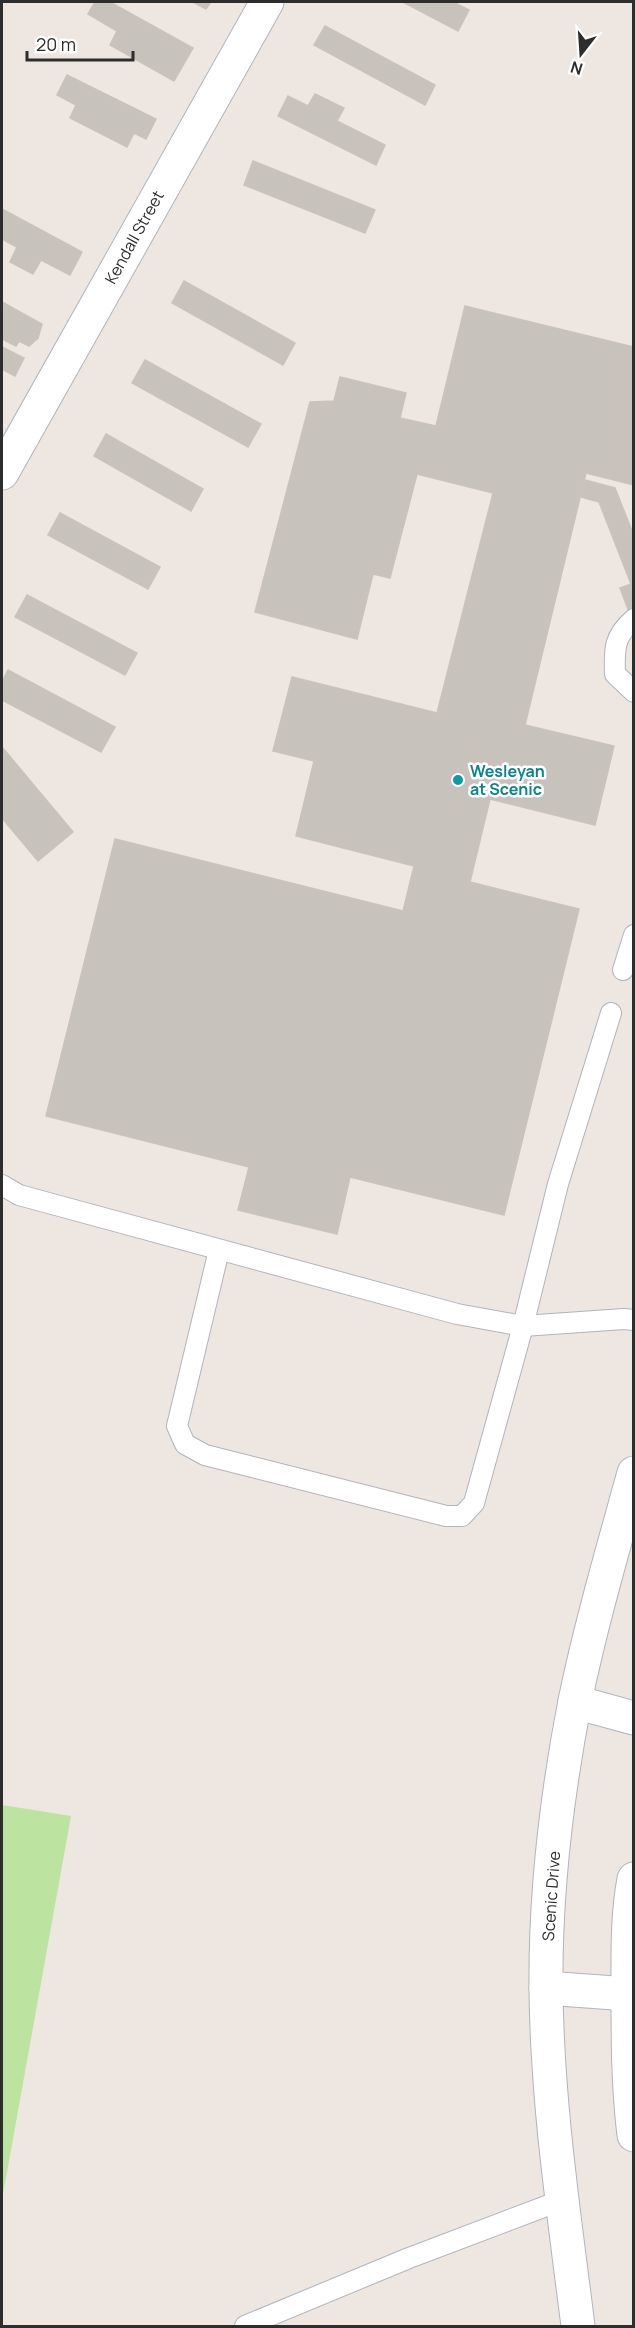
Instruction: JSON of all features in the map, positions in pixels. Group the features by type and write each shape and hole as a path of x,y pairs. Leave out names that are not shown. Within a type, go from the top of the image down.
{"street":[{"name":"Kendall Street","path":"2,474 267,2"},
{"name":"Scenic Drive","path":"578,2326 552,2118 546,1988 550,1889 560,1798 575,1702 633,1473"},
{"path":"575,1702 633,1718"},
{"path":"633,1879 628,1912 631,1994 628,2084 633,2135"},
{"path":"546,1988 631,1994"}],"lane":[{"path":"633,619 621,630 614,651 615,674 633,692"},
{"path":"623,970 633,935"},
{"path":"219,1250 177,1426 185,1444 205,1455 446,1516 462,1516 474,1503 523,1326 558,1184 611,1013"},
{"path":"2,1185 20,1195 457,1314 523,1326 633,1320"},
{"path":"244,2326 409,2258 562,2199"}],"green space":[{"path":"2,1805 71,1816 2,2200"}],"building":[{"path":"95,2 110,2 193,48 174,81 110,45 117,31 88,14"},
{"path":"193,2 211,2 206,9"},
{"path":"403,2 453,2 469,10 458,31"},
{"path":"325,26 435,85 425,105 314,45"},
{"path":"67,75 156,119 146,139 134,133 127,147 70,118 76,105 57,95"},
{"path":"315,94 344,108 337,121 385,145 376,165 278,116 288,96 308,106"},
{"path":"253,161 375,210 365,233 244,185"},
{"path":"2,209 82,252 70,275 41,260 33,274 10,262 17,247 2,239"},
{"path":"184,281 295,343 283,365 172,303"},
{"path":"2,302 42,324 38,338 29,346 19,341 16,346 2,339"},
{"name":"Wesleyan at Scenic","path":"465,306 634,347 634,485 586,473 525,725 614,746 595,825 490,799 470,882 579,909 504,1215 350,1177 337,1234 238,1210 249,1167 46,1116 115,839 403,911 414,866 296,836 314,761 273,751 292,677 437,713 493,493 417,474 390,578 373,574 357,639 255,612 310,402 334,401 340,377 406,393 400,418 436,426"},
{"path":"2,347 24,358 15,376 2,369"},
{"path":"145,360 261,424 248,447 132,383"},
{"path":"106,434 203,489 191,511 94,456"},
{"path":"585,480 615,488 634,536 634,583 631,584 599,502 581,497"},
{"path":"60,513 160,567 148,589 48,535"},
{"path":"634,583 634,625 620,588"},
{"path":"27,595 137,653 125,675 15,617"},
{"path":"8,670 115,727 101,752 2,700 2,682"},
{"path":"2,747 73,832 38,861 2,818"}],"place":[{"name":"Wesleyan at Scenic","path":"458,780"}]}
